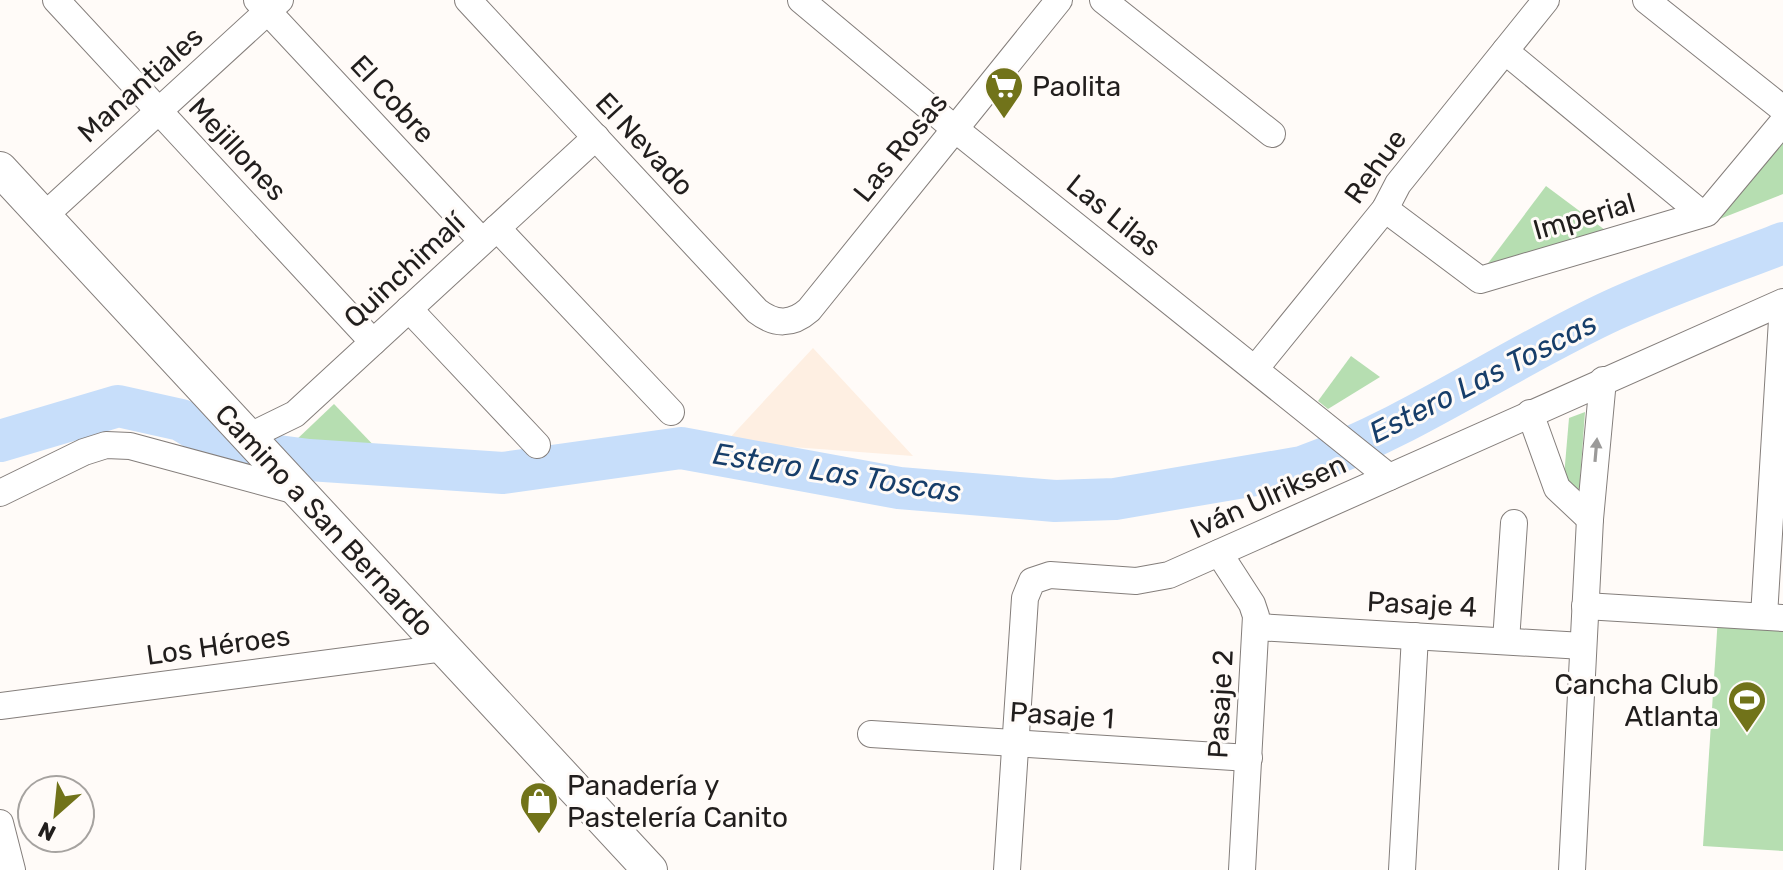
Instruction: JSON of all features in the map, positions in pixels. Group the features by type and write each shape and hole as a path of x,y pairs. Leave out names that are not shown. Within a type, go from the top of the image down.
{"street":[{"name":"Mejillones","path":"56,0 373,342"},
{"name":"El Nevado","path":"468,0 757,311 773,321 783,322"},
{"name":"Las Lilas","path":"801,0 955,129 1389,477"},
{"name":"Las Rosas","path":"783,322 793,321 809,310 1059,0"},
{"path":"1103,0 1272,134"},
{"name":"Rehue","path":"1255,369 1385,209 1398,184 1546,0"},
{"path":"1646,0 1783,109"},
{"name":"Manantiales","path":"44,216 159,111 268,4"},
{"name":"El Cobre","path":"268,4 490,235 671,412"},
{"path":"1505,51 1702,214"},
{"name":"Imperial","path":"1385,209 1480,280 1707,213 1783,122"},
{"name":"Quinchimalí","path":"254,443 295,414 596,137"},
{"name":"Camino a San Bernardo","path":"0,169 650,870"},
{"path":"1585,606 1773,617 1783,302"},
{"name":"Iván Ulriksen","path":"1015,744 1025,598 1032,581 1050,575 1128,581 1152,580 1169,575 1783,302"},
{"path":"409,309 537,445"},
{"path":"1572,870 1590,519 1603,380"},
{"path":"1530,413 1557,488 1590,519"},
{"path":"0,493 84,452 106,445 130,446 293,485"},
{"path":"1506,641 1514,523"},
{"name":"Pasaje 2","path":"1219,553 1252,604 1257,627 1242,870"},
{"name":"Pasaje 4","path":"1257,627 1583,646"},
{"path":"1402,870 1415,636"},
{"name":"Los Héroes","path":"0,706 444,648"},
{"name":"Pasaje 1","path":"871,734 1249,758"},
{"path":"1007,870 1015,744"},
{"path":"0,823 12,870"}],"shaded area":[{"path":"813,348 913,456 726,442"}],"green space":[{"path":"1783,136 1783,194 1707,224"},
{"path":"1546,186 1605,230 1483,270"},
{"path":"1351,356 1380,377 1328,409 1318,401"},
{"path":"334,404 381,453 294,442"},
{"path":"1585,412 1579,494 1563,488 1569,418"},
{"name":"Cancha Club Atlanta","path":"1718,617 1783,621 1783,851 1703,846"}],"waterway":[{"name":"Estero Las Toscas","path":"0,441 118,406 181,420 230,450 309,460 503,473 681,448 899,488 1055,501 1115,499 1302,467 1421,413 1613,310 1783,243"}],"place":[{"name":"Paolita","path":"1004,120"},
{"name":"Cancha Club Atlanta","path":"1747,734"},
{"name":"Panadería y Pastelería Canito","path":"539,835"}]}
